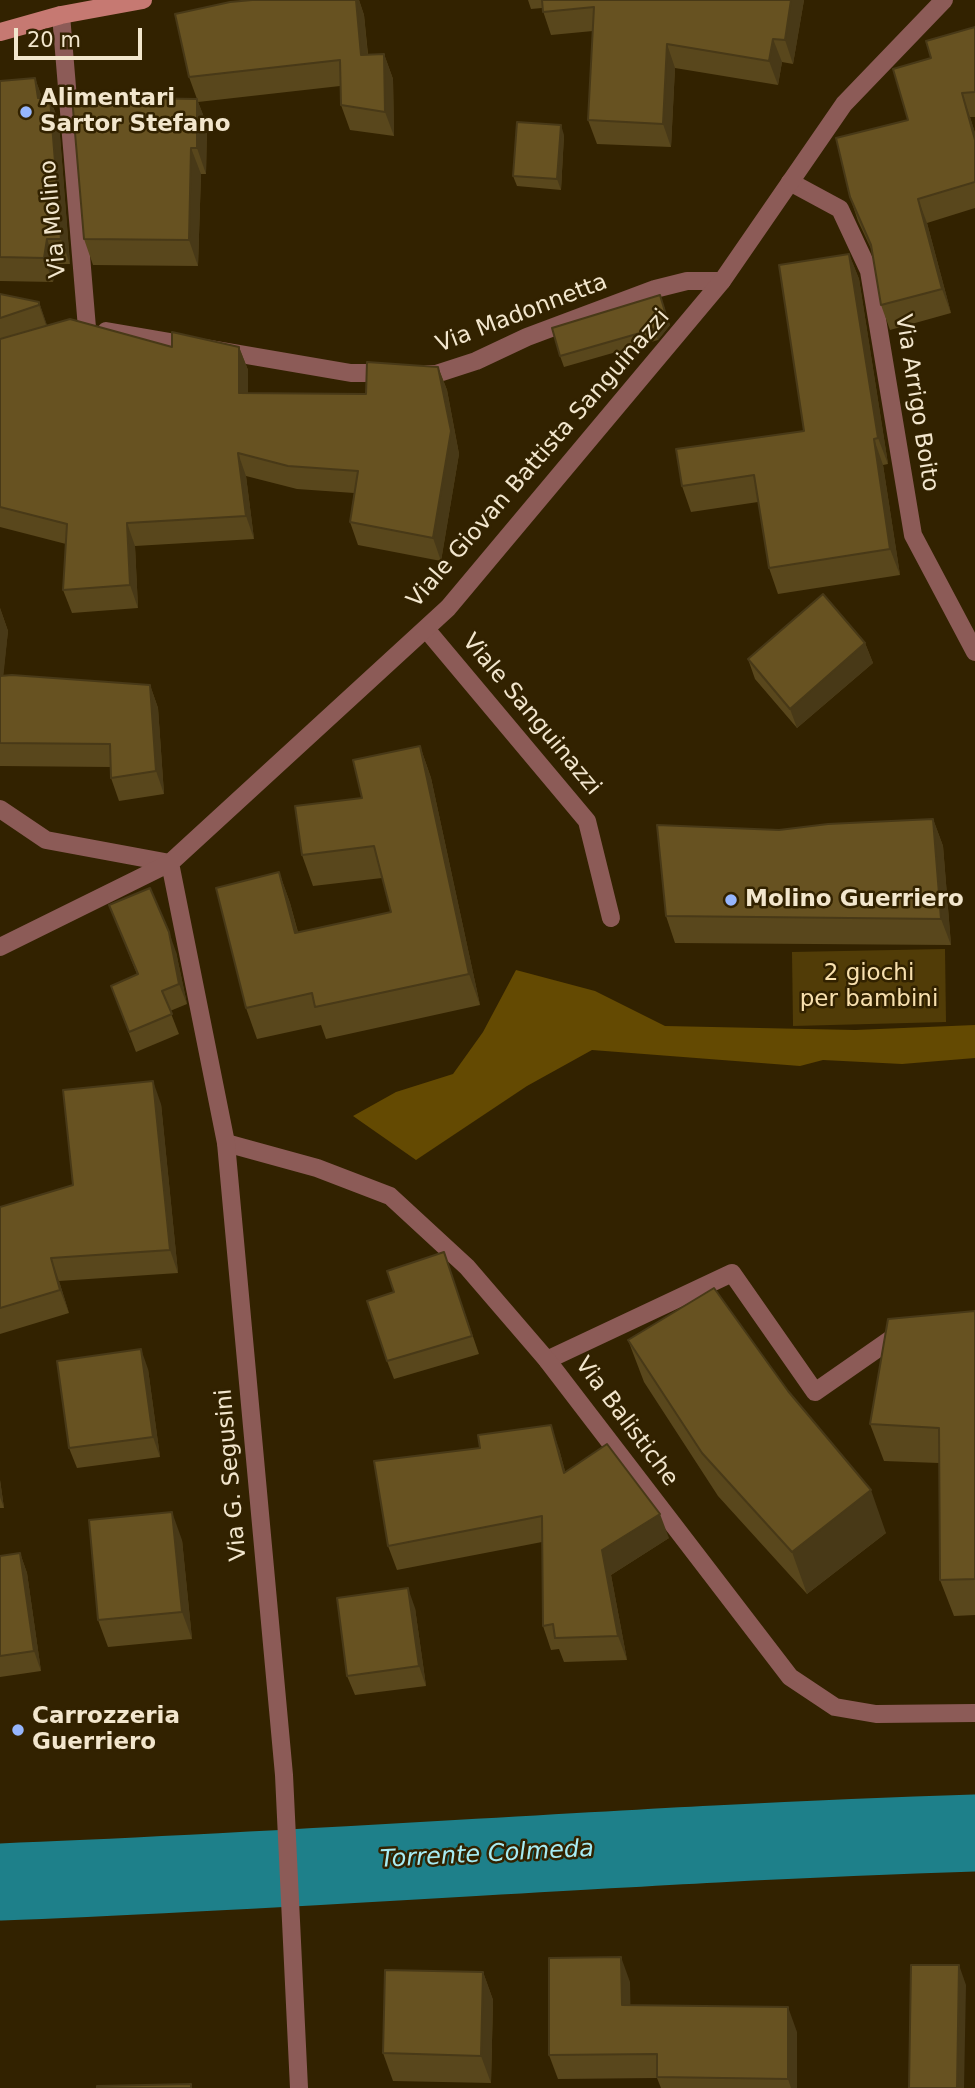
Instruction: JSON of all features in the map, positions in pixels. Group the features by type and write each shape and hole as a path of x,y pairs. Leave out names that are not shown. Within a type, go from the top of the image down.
{"main road":[{"path":"0,32 61,15 143,0"}],"street":[{"name":"Viale Giovan Battista Sanguinazzi","path":"0,947 170,863 448,608 722,281 844,104 944,0"},
{"name":"Via Molino","path":"61,15 87,328"},
{"name":"Via Arrigo Boito","path":"790,182 840,209 869,271 913,535 975,652"},
{"name":"Via Madonnetta","path":"87,328 351,373 436,374 476,361 527,337 654,289 687,281 722,281"},
{"path":"50,339 87,328"},
{"name":"Viale Sanguinazzi","path":"426,629 587,821 611,918"},
{"path":"0,809 46,840 170,863"},
{"name":"Via G. Segusini","path":"170,863 226,1143 284,1775 299,2088"},
{"name":"Via Balistiche","path":"226,1143 317,1168 390,1196 467,1267 547,1360 790,1677 835,1707 876,1714 975,1713"},
{"path":"547,1360 732,1273 815,1392 894,1337"}],"green space":[{"name":"2 giochi per bambini","path":"945,949 946,1022 793,1026 792,952"}],"shaded area":[{"path":"516,970 595,991 665,1026 855,1030 975,1025 975,1058 902,1064 823,1060 800,1066 592,1050 527,1086 416,1160 353,1116 396,1092 453,1074 483,1032"}],"building":[{"path":"252,0 356,0 361,55 384,54 385,112 341,105 340,60 189,77 175,14"},
{"path":"542,0 791,0 785,40 773,39 769,61 667,44 663,124 588,120 594,7 543,12"},
{"path":"975,27 975,92 962,93 975,140 975,182 918,199 942,289 881,305 871,245 850,197 836,138 908,120 893,69 931,58 926,41"},
{"path":"35,78 38,98 50,98 61,239 47,239 44,258 0,257 0,81"},
{"path":"72,97 197,99 197,148 191,148 189,240 84,239"},
{"path":"517,122 561,125 557,179 513,176"},
{"path":"849,254 878,438 874,439 890,549 769,568 754,475 682,486 676,449 804,431 779,265"},
{"path":"0,294 39,302 39,305 0,318"},
{"path":"660,295 666,315 654,329 560,356 552,328"},
{"path":"70,319 172,347 172,332 239,347 239,393 366,394 367,362 438,367 451,431 433,538 350,522 358,471 288,466 238,453 246,516 127,523 130,585 63,590 67,524 0,507 0,339"},
{"path":"823,594 865,643 790,709 748,659"},
{"path":"0,676 150,685 156,771 111,778 110,744 0,743"},
{"path":"420,746 469,974 315,1007 312,993 246,1008 216,888 279,872 295,933 391,912 374,846 302,855 295,806 362,798 353,760"},
{"path":"933,819 941,919 666,916 657,825 779,830 828,824"},
{"path":"150,888 169,932 179,984 162,991 172,1014 129,1032 111,986 138,974 109,905"},
{"path":"153,1081 170,1250 51,1258 60,1290 0,1308 0,1207 73,1185 63,1090"},
{"path":"444,1252 472,1336 387,1361 367,1301 394,1292 387,1271"},
{"path":"714,1288 788,1391 871,1490 792,1552 702,1453 628,1340"},
{"path":"975,1311 975,1579 940,1580 939,1428 870,1424 888,1319"},
{"path":"141,1349 153,1437 69,1448 57,1361"},
{"path":"551,1425 564,1473 607,1444 660,1514 602,1550 618,1636 555,1638 553,1624 543,1626 542,1516 388,1546 374,1461 480,1448 478,1435"},
{"path":"172,1512 182,1612 98,1620 89,1520"},
{"path":"20,1553 34,1651 0,1656 0,1556"},
{"path":"408,1588 419,1666 347,1676 337,1598"},
{"path":"621,1957 622,2005 788,2007 788,2079 657,2077 657,2054 549,2055 549,1958"},
{"path":"911,1965 959,1965 957,2088 909,2088"},
{"path":"385,1970 483,1972 481,2056 383,2053"},
{"path":"191,2084 191,2088 97,2088 97,2086"}],"waterway":[{"name":"Torrente Colmeda","path":"0,1882 731,1843 975,1833"}],"place":[{"name":"Alimentari Sartor Stefano","path":"26,112"},
{"name":"Molino Guerriero","path":"731,900"},
{"name":"Carrozzeria Guerriero","path":"18,1730"}]}
